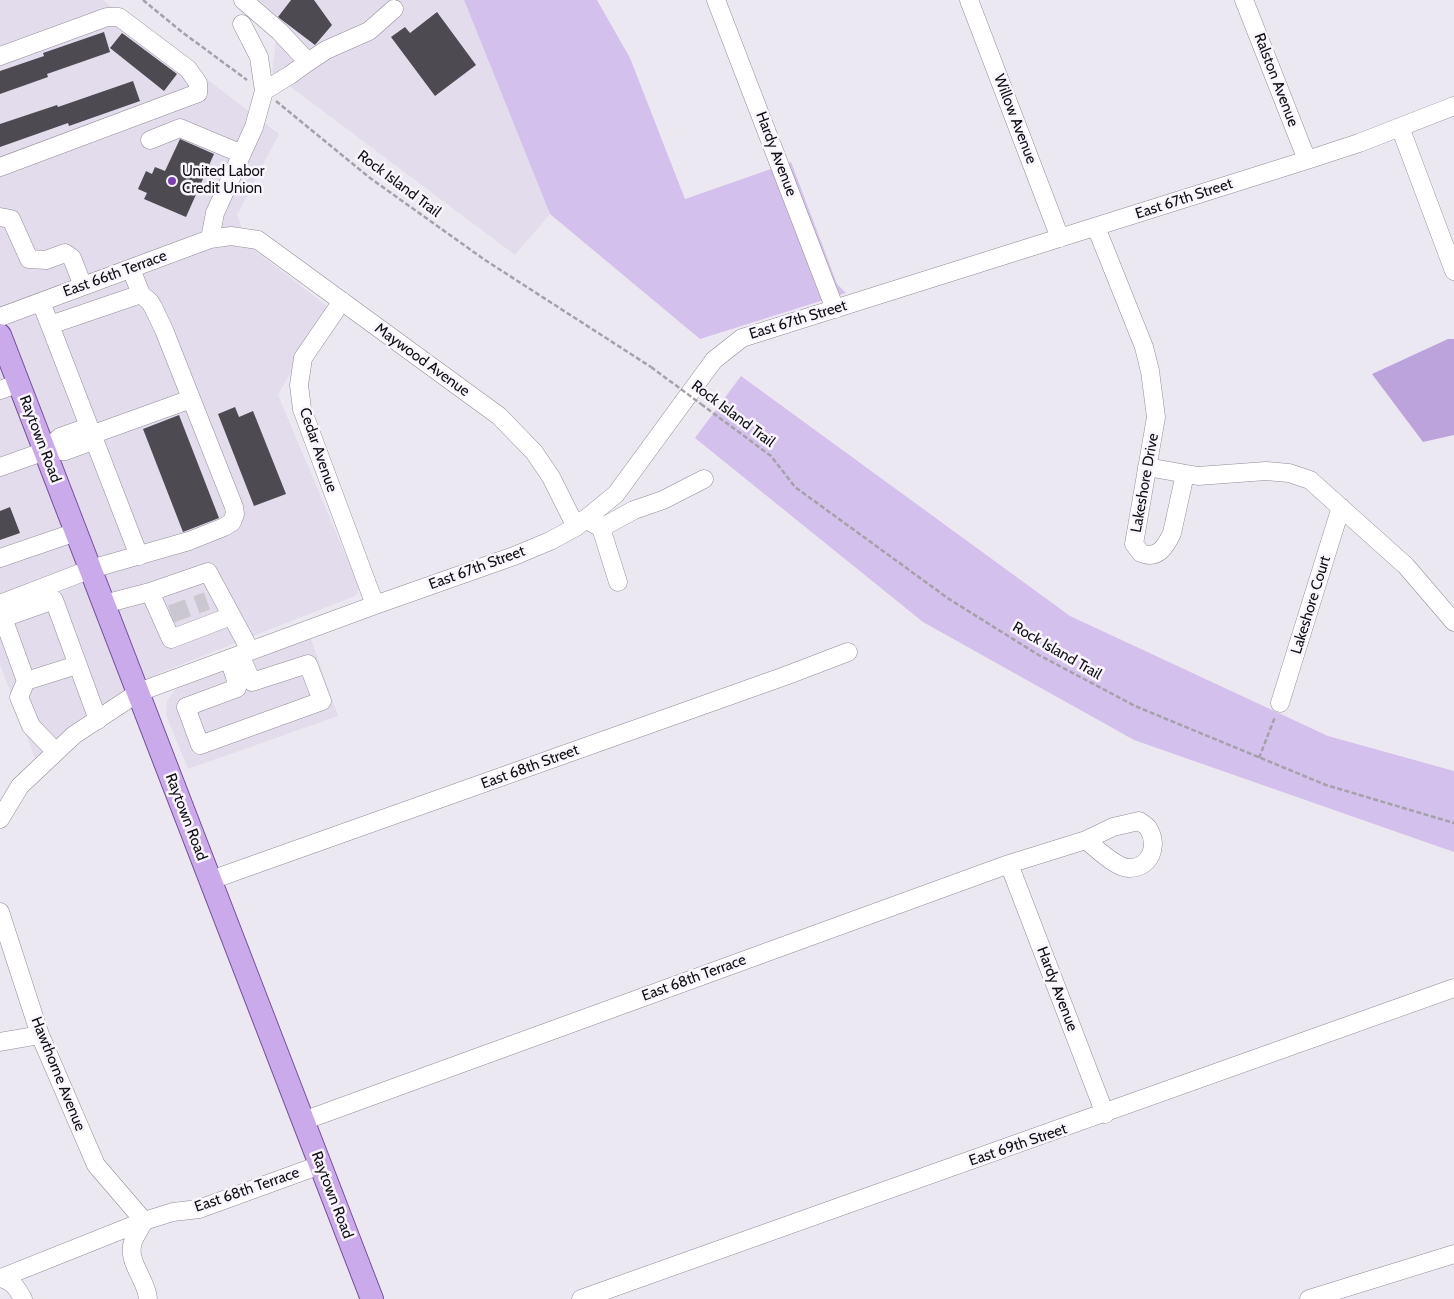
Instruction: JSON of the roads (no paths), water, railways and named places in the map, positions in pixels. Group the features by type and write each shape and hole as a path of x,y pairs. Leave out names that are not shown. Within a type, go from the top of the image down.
{"main road":[{"name":"Raytown Road","path":"0,335 9,386 45,451 372,1299"}],"street":[{"path":"243,0 279,32 308,62"},
{"name":"Hardy Avenue","path":"716,0 835,309"},
{"name":"Willow Avenue","path":"969,0 1060,238"},
{"name":"Ralston Avenue","path":"1244,0 1307,160"},
{"path":"264,91 326,50 369,31 394,9"},
{"path":"0,56 107,17 120,17 188,70 198,83 198,93 0,167"},
{"path":"210,239 215,214 254,127 264,91 259,57 242,24"},
{"name":"East 67th Street","path":"0,819 20,786 74,735 138,692 514,556 550,541 580,523 616,494 714,360 742,338 1307,160 1454,106"},
{"path":"1400,127 1454,271"},
{"path":"150,140 180,128 242,154"},
{"path":"0,217 11,219 29,259 46,260 65,253 72,258 83,286"},
{"name":"Lakeshore Drive","path":"1096,227 1144,346 1150,371 1156,417 1134,544 1141,553 1156,555 1172,533 1185,474"},
{"name":"East 66th Terrace","path":"0,317 210,239 231,236"},
{"name":"Maywood Avenue","path":"231,236 258,240 499,416 534,452 580,523"},
{"path":"0,604 91,569 189,541 232,522 235,514 191,399 153,307 140,294 130,269"},
{"path":"50,325 140,294"},
{"name":"Cedar Avenue","path":"342,300 303,358 299,385 302,409 375,605"},
{"path":"41,302 139,556"},
{"path":"0,467 45,451 60,437 80,430 91,435 191,399"},
{"path":"1147,467 1198,476 1266,471 1289,474 1310,480 1406,566 1454,622"},
{"path":"580,523 600,528 634,510 663,500 704,480"},
{"name":"Lakeshore Court","path":"1280,703 1341,507"},
{"path":"600,528 618,582"},
{"path":"0,558 76,532"},
{"path":"104,604 150,592 208,572 214,598 231,616 240,655 252,682 308,664 322,701 200,745 186,708 237,688 235,677 240,655"},
{"path":"150,592 166,615 171,639 231,616"},
{"path":"56,752 31,726 19,697 26,681 3,618 54,600 98,720"},
{"name":"East 68th Street","path":"210,880 848,652"},
{"path":"26,681 77,665"},
{"name":"East 68th Terrace","path":"303,1121 1009,864 1086,840"},
{"name":"Hardy Avenue","path":"1009,864 1105,1114"},
{"name":"Hawthorne Avenue","path":"0,912 40,1035 96,1165 144,1221"},
{"name":"East 69th Street","path":"581,1299 1105,1114 1454,988"},
{"path":"0,1042 40,1035"},
{"name":"East 68th Terrace","path":"1,1278 144,1221 173,1212 199,1209 320,1165"},
{"path":"144,1221 133,1241 130,1252 148,1292 148,1299"},
{"path":"1310,1299 1454,1254"},
{"name":"East 68th Terrace","path":"1,1278 9,1280 16,1286 23,1299"}],"tunnel":[{"path":"171,614 207,601"}],"place":[{"name":"United Labor Credit Union","path":"172,181"}]}
